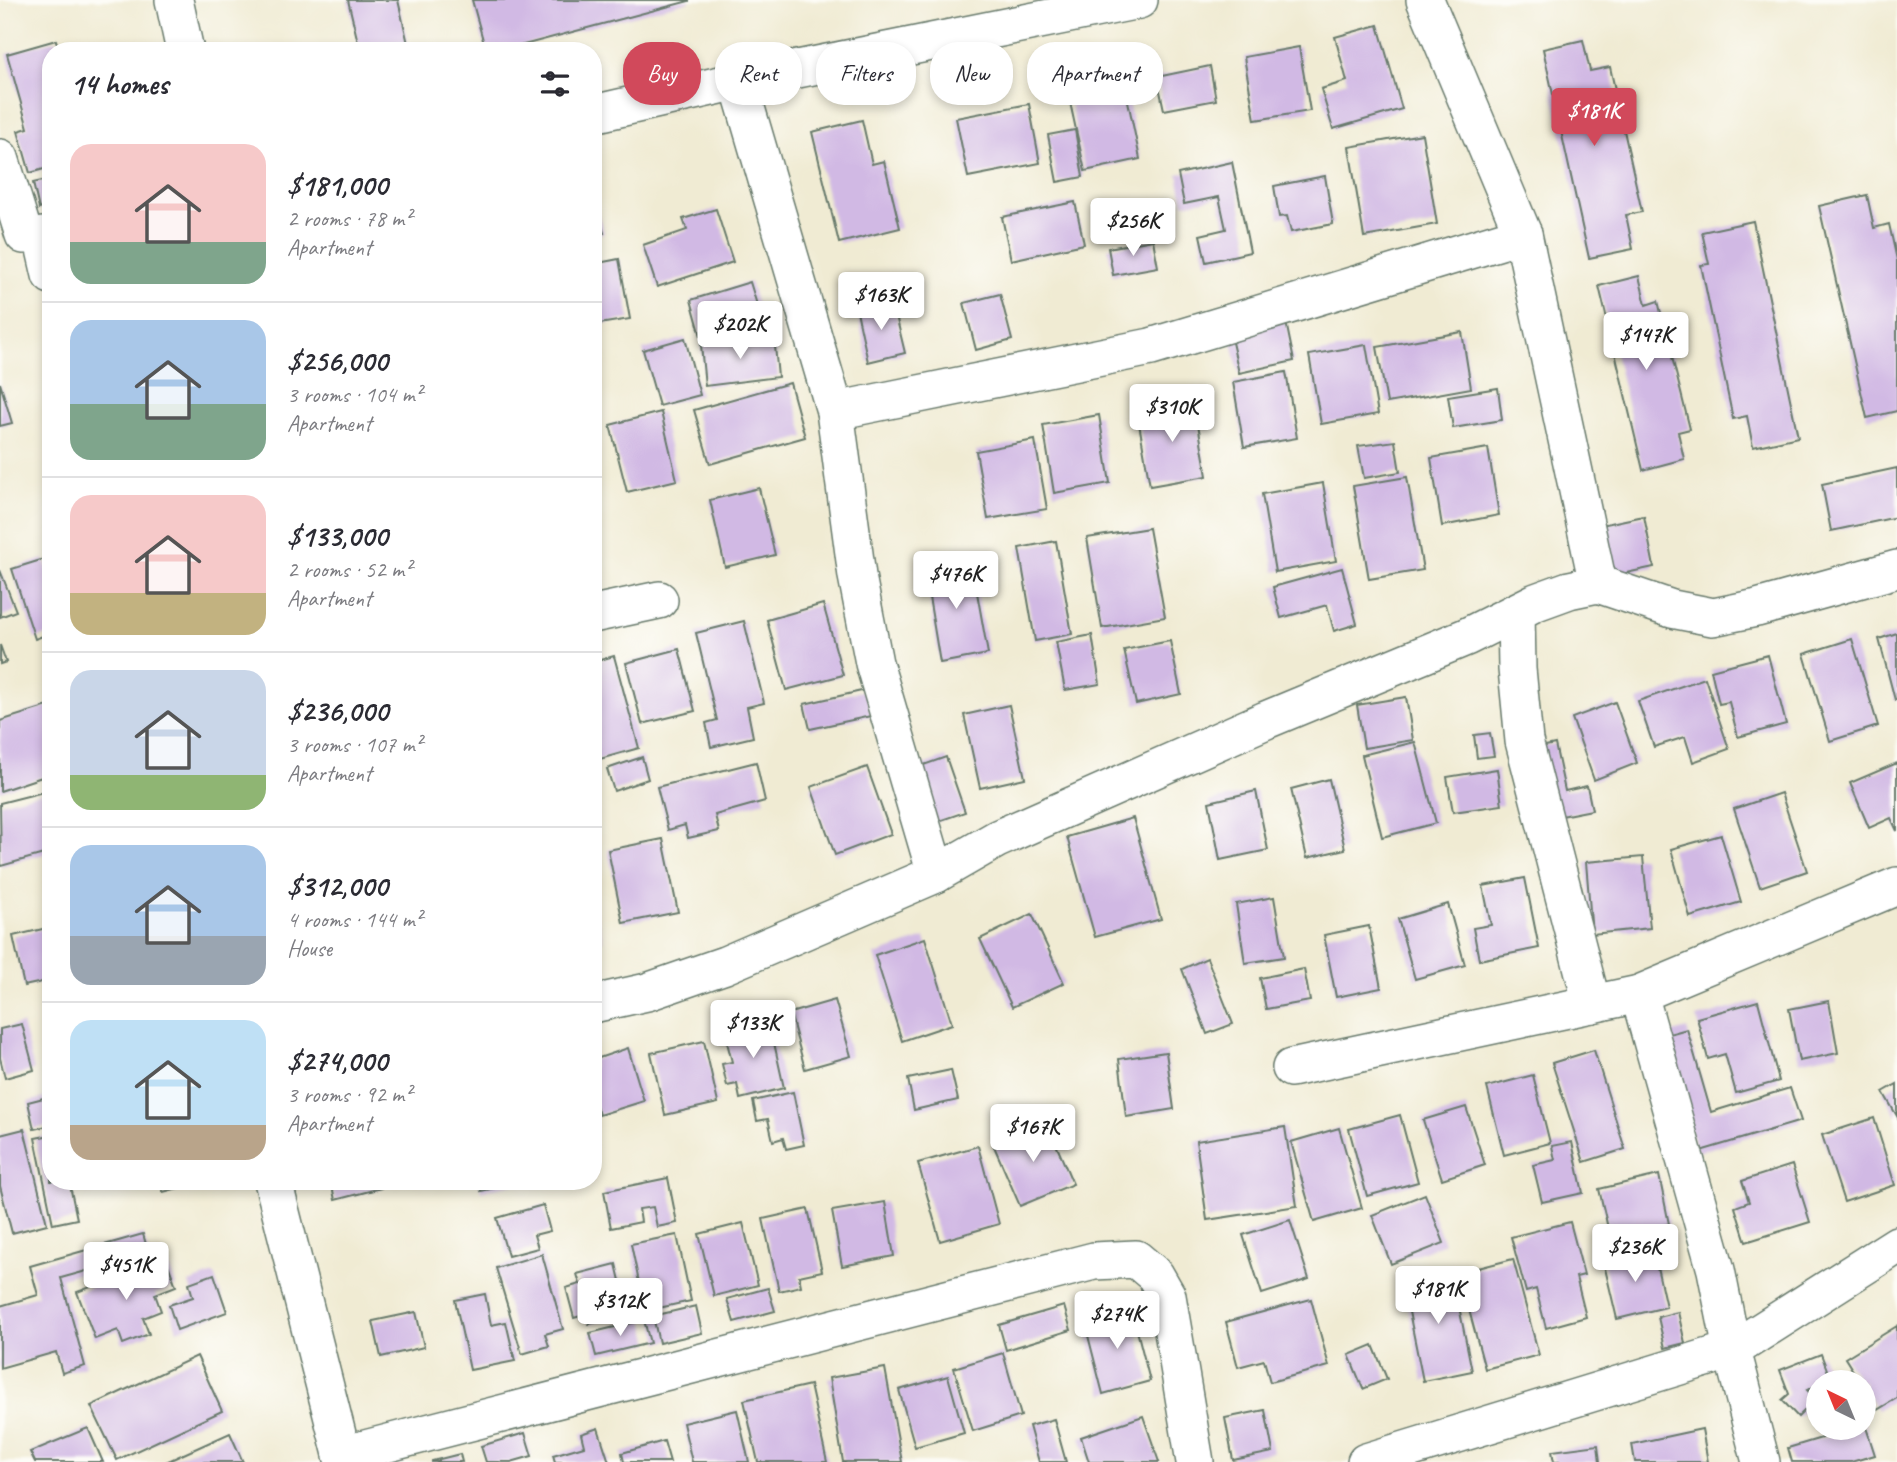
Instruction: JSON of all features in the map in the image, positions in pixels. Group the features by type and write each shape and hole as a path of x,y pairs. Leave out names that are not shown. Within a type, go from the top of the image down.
{"street":[{"path":"174,0 183,42"},
{"path":"802,68 1139,0"},
{"path":"1425,0 1523,234 1598,584"},
{"path":"602,112 715,86"},
{"path":"745,105 835,411 858,576 874,663 936,874"},
{"path":"0,158 29,236 42,259"},
{"path":"835,411 1151,347 1523,234"},
{"path":"602,1002 647,992 724,965 936,874 997,839 1569,590 1598,584 1672,609 1713,617 1757,608 1897,569"},
{"path":"602,612 659,600"},
{"path":"1516,612 1517,669 1524,741 1592,1004"},
{"path":"1291,1068 1639,994 1897,886"},
{"path":"1639,994 1716,1270 1732,1350 1761,1462"},
{"path":"275,1190 343,1458 1094,1261 1136,1259 1155,1275 1167,1296 1195,1462"},
{"path":"1366,1462 1732,1350 1897,1245"}],"building":[{"path":"348,0 398,0 408,42 358,42"},
{"path":"472,0 689,0 535,42 484,42"},
{"path":"1378,25 1402,109 1333,129 1321,89 1347,81 1335,37"},
{"path":"1583,40 1590,71 1610,67 1642,212 1626,215 1633,249 1589,258 1543,49"},
{"path":"42,44 42,170 30,173 18,131 28,128 7,54"},
{"path":"1299,47 1310,111 1255,120 1244,57"},
{"path":"1210,66 1216,100 1164,110 1163,76"},
{"path":"1029,105 1040,163 968,177 956,118"},
{"path":"1071,105 1129,105 1140,159 1085,171"},
{"path":"862,120 872,164 884,161 900,228 839,243 812,132"},
{"path":"1075,130 1083,177 1057,182 1048,135"},
{"path":"1422,134 1437,224 1364,237 1349,147"},
{"path":"1232,162 1250,252 1206,262 1200,235 1226,229 1219,197 1184,204 1178,174"},
{"path":"1325,176 1333,224 1291,232 1287,216 1279,217 1274,186"},
{"path":"42,181 42,208 39,209 33,183"},
{"path":"1867,195 1874,228 1889,224 1897,260 1897,411 1867,418 1819,206"},
{"path":"1075,202 1084,244 1011,260 1002,217"},
{"path":"716,209 733,262 657,287 643,245 687,230 683,219"},
{"path":"1753,221 1798,437 1753,447 1747,416 1733,419 1701,265 1709,264 1702,232"},
{"path":"1153,240 1158,267 1113,275 1108,248"},
{"path":"619,259 630,319 602,324 602,262"},
{"path":"1639,276 1646,305 1658,301 1690,429 1678,432 1684,459 1643,470 1599,286"},
{"path":"750,282 761,318 701,336 691,300"},
{"path":"1000,294 1012,340 976,350 964,303"},
{"path":"893,303 905,353 868,362 857,311"},
{"path":"1285,317 1294,361 1239,373 1229,329"},
{"path":"1462,332 1471,388 1387,403 1377,347"},
{"path":"774,336 778,377 705,386 701,345"},
{"path":"685,338 700,395 659,406 643,350"},
{"path":"1366,345 1378,414 1321,424 1309,355"},
{"path":"1286,372 1297,438 1244,447 1233,382"},
{"path":"0,383 12,423 0,426"},
{"path":"790,383 805,437 710,464 694,410"},
{"path":"1498,388 1502,420 1453,428 1448,396"},
{"path":"1194,401 1207,476 1150,486 1137,412"},
{"path":"661,412 677,480 627,492 610,425"},
{"path":"1099,415 1110,483 1054,493 1043,425"},
{"path":"1035,440 1047,509 988,519 976,451"},
{"path":"1395,441 1400,472 1364,478 1358,446"},
{"path":"1488,448 1499,515 1442,526 1431,458"},
{"path":"1897,468 1897,517 1831,531 1822,484"},
{"path":"1407,477 1423,570 1369,579 1353,486"},
{"path":"1323,483 1336,561 1275,572 1262,494"},
{"path":"759,488 775,555 725,567 710,500"},
{"path":"1644,516 1654,567 1612,576 1601,525"},
{"path":"1149,528 1165,617 1102,628 1087,538"},
{"path":"1056,541 1072,634 1035,641 1019,548"},
{"path":"971,559 988,654 940,663 924,567"},
{"path":"42,560 42,636 35,639 12,569"},
{"path":"1342,568 1357,624 1334,631 1327,605 1281,618 1273,587"},
{"path":"0,570 16,611 0,617"},
{"path":"823,604 843,675 786,690 767,620"},
{"path":"744,621 764,703 747,707 753,737 711,747 706,723 717,720 696,633"},
{"path":"1897,633 1897,699 1895,700 1879,639"},
{"path":"1092,635 1100,684 1065,690 1056,642"},
{"path":"1852,639 1878,726 1830,741 1804,654"},
{"path":"1170,641 1181,694 1136,704 1124,650"},
{"path":"0,645 6,662 0,664"},
{"path":"679,649 695,711 642,724 626,663"},
{"path":"1768,655 1786,724 1738,737 1729,702 1719,704 1711,670"},
{"path":"614,656 639,748 602,758 602,659"},
{"path":"1705,678 1729,749 1693,762 1685,737 1654,747 1638,701"},
{"path":"866,690 871,716 810,729 804,704"},
{"path":"1406,697 1413,740 1364,748 1357,705"},
{"path":"1615,702 1637,763 1594,780 1572,718"},
{"path":"1009,705 1025,778 980,788 964,715"},
{"path":"42,708 42,777 0,791 0,721"},
{"path":"1490,733 1494,756 1477,758 1474,735"},
{"path":"1415,742 1436,823 1382,837 1362,755"},
{"path":"1555,744 1565,791 1587,786 1592,810 1551,818 1536,748"},
{"path":"642,757 648,779 614,791 607,769"},
{"path":"946,757 965,812 933,823 915,768"},
{"path":"756,762 765,801 715,815 719,831 688,838 685,825 668,830 657,787"},
{"path":"1897,763 1897,831 1891,818 1869,828 1850,783"},
{"path":"867,767 891,834 835,855 811,787"},
{"path":"1497,769 1502,805 1453,812 1447,777"},
{"path":"1329,779 1345,849 1307,858 1291,789"},
{"path":"1256,791 1268,850 1220,860 1209,802"},
{"path":"42,792 42,855 1,866 0,803"},
{"path":"1781,793 1807,871 1760,887 1734,809"},
{"path":"1133,818 1161,919 1095,937 1067,837"},
{"path":"1721,835 1741,902 1690,917 1671,849"},
{"path":"663,839 678,912 623,923 608,850"},
{"path":"1643,857 1650,928 1592,934 1586,862"},
{"path":"1525,878 1539,948 1479,960 1473,928 1491,925 1483,886"},
{"path":"1274,897 1284,957 1245,963 1236,904"},
{"path":"1448,904 1465,965 1415,979 1398,919"},
{"path":"1032,914 1064,983 1012,1007 980,939"},
{"path":"1369,926 1381,988 1336,997 1324,935"},
{"path":"42,929 42,982 24,986 13,936"},
{"path":"925,938 952,1024 902,1041 875,955"},
{"path":"1207,958 1233,1024 1207,1034 1182,969"},
{"path":"1304,969 1310,1001 1266,1009 1260,978"},
{"path":"835,1000 851,1056 805,1069 790,1013"},
{"path":"1758,1001 1779,1081 1736,1093 1725,1054 1708,1059 1697,1018"},
{"path":"1829,1001 1838,1053 1799,1061 1789,1009"},
{"path":"769,1020 784,1088 740,1099 737,1084 727,1086 722,1064 732,1062 724,1030"},
{"path":"22,1024 34,1070 5,1078 0,1058 0,1029"},
{"path":"1687,1029 1711,1112 1790,1088 1801,1121 1697,1152 1662,1036"},
{"path":"704,1041 718,1103 665,1115 651,1053"},
{"path":"628,1048 644,1101 602,1114 602,1057"},
{"path":"1594,1050 1625,1149 1584,1162 1552,1063"},
{"path":"1166,1052 1174,1109 1126,1117 1119,1059"},
{"path":"951,1070 958,1100 914,1110 908,1079"},
{"path":"1533,1075 1550,1143 1504,1155 1487,1087"},
{"path":"1897,1084 1897,1116 1883,1092"},
{"path":"793,1092 804,1145 786,1149 783,1138 773,1141 768,1119 757,1121 753,1101"},
{"path":"42,1098 42,1127 34,1129 28,1102"},
{"path":"1466,1107 1485,1165 1442,1179 1423,1120"},
{"path":"1400,1115 1418,1182 1367,1196 1349,1129"},
{"path":"1874,1118 1895,1185 1844,1202 1822,1135"},
{"path":"1046,1121 1073,1184 1020,1206 993,1144"},
{"path":"1285,1127 1297,1206 1207,1220 1196,1141"},
{"path":"1339,1128 1362,1208 1314,1222 1291,1142"},
{"path":"24,1129 47,1224 12,1233 0,1186 0,1135"},
{"path":"42,1137 42,1171 35,1138"},
{"path":"1572,1142 1583,1193 1542,1202 1533,1165 1555,1160 1552,1146"},
{"path":"978,1146 999,1224 940,1241 918,1163"},
{"path":"1792,1165 1810,1222 1746,1242 1735,1207 1749,1202 1742,1181"},
{"path":"1659,1175 1669,1224 1610,1237 1599,1189"},
{"path":"668,1178 677,1223 657,1227 653,1207 639,1209 641,1222 611,1228 604,1191"},
{"path":"46,1190 71,1190 77,1219 53,1224"},
{"path":"333,1190 373,1190 335,1200"},
{"path":"1425,1194 1444,1243 1391,1264 1372,1215"},
{"path":"885,1202 894,1256 842,1266 832,1211"},
{"path":"543,1205 550,1231 534,1235 538,1248 508,1256 497,1218"},
{"path":"808,1209 822,1271 799,1276 801,1286 779,1291 763,1219"},
{"path":"1290,1220 1309,1279 1262,1294 1243,1235"},
{"path":"1570,1222 1584,1275 1576,1277 1586,1317 1546,1328 1536,1289 1526,1292 1511,1237"},
{"path":"743,1223 758,1285 714,1296 699,1234"},
{"path":"143,1234 150,1258 92,1274 90,1270 61,1278 85,1366 62,1373 56,1352 0,1368 0,1306 38,1295 30,1266"},
{"path":"677,1235 691,1301 645,1311 631,1244"},
{"path":"1653,1249 1666,1307 1617,1319 1603,1260"},
{"path":"542,1254 563,1329 545,1334 549,1346 522,1354 496,1268"},
{"path":"166,1259 176,1286 155,1294 161,1311 143,1318 149,1334 123,1344 118,1330 95,1339 77,1292"},
{"path":"1513,1259 1539,1355 1485,1369 1459,1273"},
{"path":"616,1264 628,1314 589,1324 587,1314 574,1318 566,1288 580,1284 577,1274"},
{"path":"1452,1272 1472,1371 1423,1381 1403,1282"},
{"path":"214,1274 227,1312 177,1330 169,1305 193,1297 189,1283"},
{"path":"768,1288 775,1311 734,1322 727,1299"},
{"path":"485,1294 491,1325 506,1322 515,1361 470,1370 455,1300"},
{"path":"1311,1299 1329,1366 1270,1382 1264,1360 1238,1367 1226,1322"},
{"path":"696,1306 702,1333 659,1343 653,1316"},
{"path":"1064,1306 1071,1330 1006,1350 999,1325"},
{"path":"1131,1307 1150,1381 1103,1394 1084,1320"},
{"path":"416,1312 424,1347 381,1357 373,1321"},
{"path":"1678,1312 1685,1343 1665,1348 1658,1317"},
{"path":"644,1320 650,1343 596,1356 590,1333"},
{"path":"1897,1326 1897,1398 1877,1410 1876,1370 1852,1370 1845,1358"},
{"path":"1373,1345 1387,1379 1363,1389 1349,1355"},
{"path":"1003,1353 1021,1416 973,1431 954,1368"},
{"path":"1821,1354 1827,1370 1806,1370 1806,1409 1798,1417 1782,1400 1789,1394 1780,1370"},
{"path":"197,1356 222,1411 117,1460 91,1406"},
{"path":"885,1368 902,1462 843,1462 829,1378"},
{"path":"948,1376 964,1433 915,1447 899,1390"},
{"path":"810,1385 827,1462 758,1462 744,1400"},
{"path":"737,1410 749,1462 692,1462 683,1423"},
{"path":"1265,1410 1273,1452 1233,1460 1225,1418"},
{"path":"1143,1416 1159,1462 1089,1462 1081,1437"},
{"path":"1054,1419 1066,1462 1039,1462 1029,1426"},
{"path":"88,1428 103,1462 35,1462 30,1452"},
{"path":"598,1428 609,1462 555,1462 553,1455 584,1446 581,1434"},
{"path":"1702,1429 1708,1462 1635,1462 1632,1444"},
{"path":"230,1433 243,1462 166,1462"},
{"path":"525,1433 532,1456 511,1462 486,1462 481,1446"},
{"path":"1815,1440 1870,1440 1875,1455 1851,1462 1792,1462 1788,1448"},
{"path":"664,1441 670,1462 624,1462 622,1453"},
{"path":"1598,1445 1600,1462 1554,1462 1552,1451"},
{"path":"460,1454 462,1462 432,1462 432,1461"}]}
